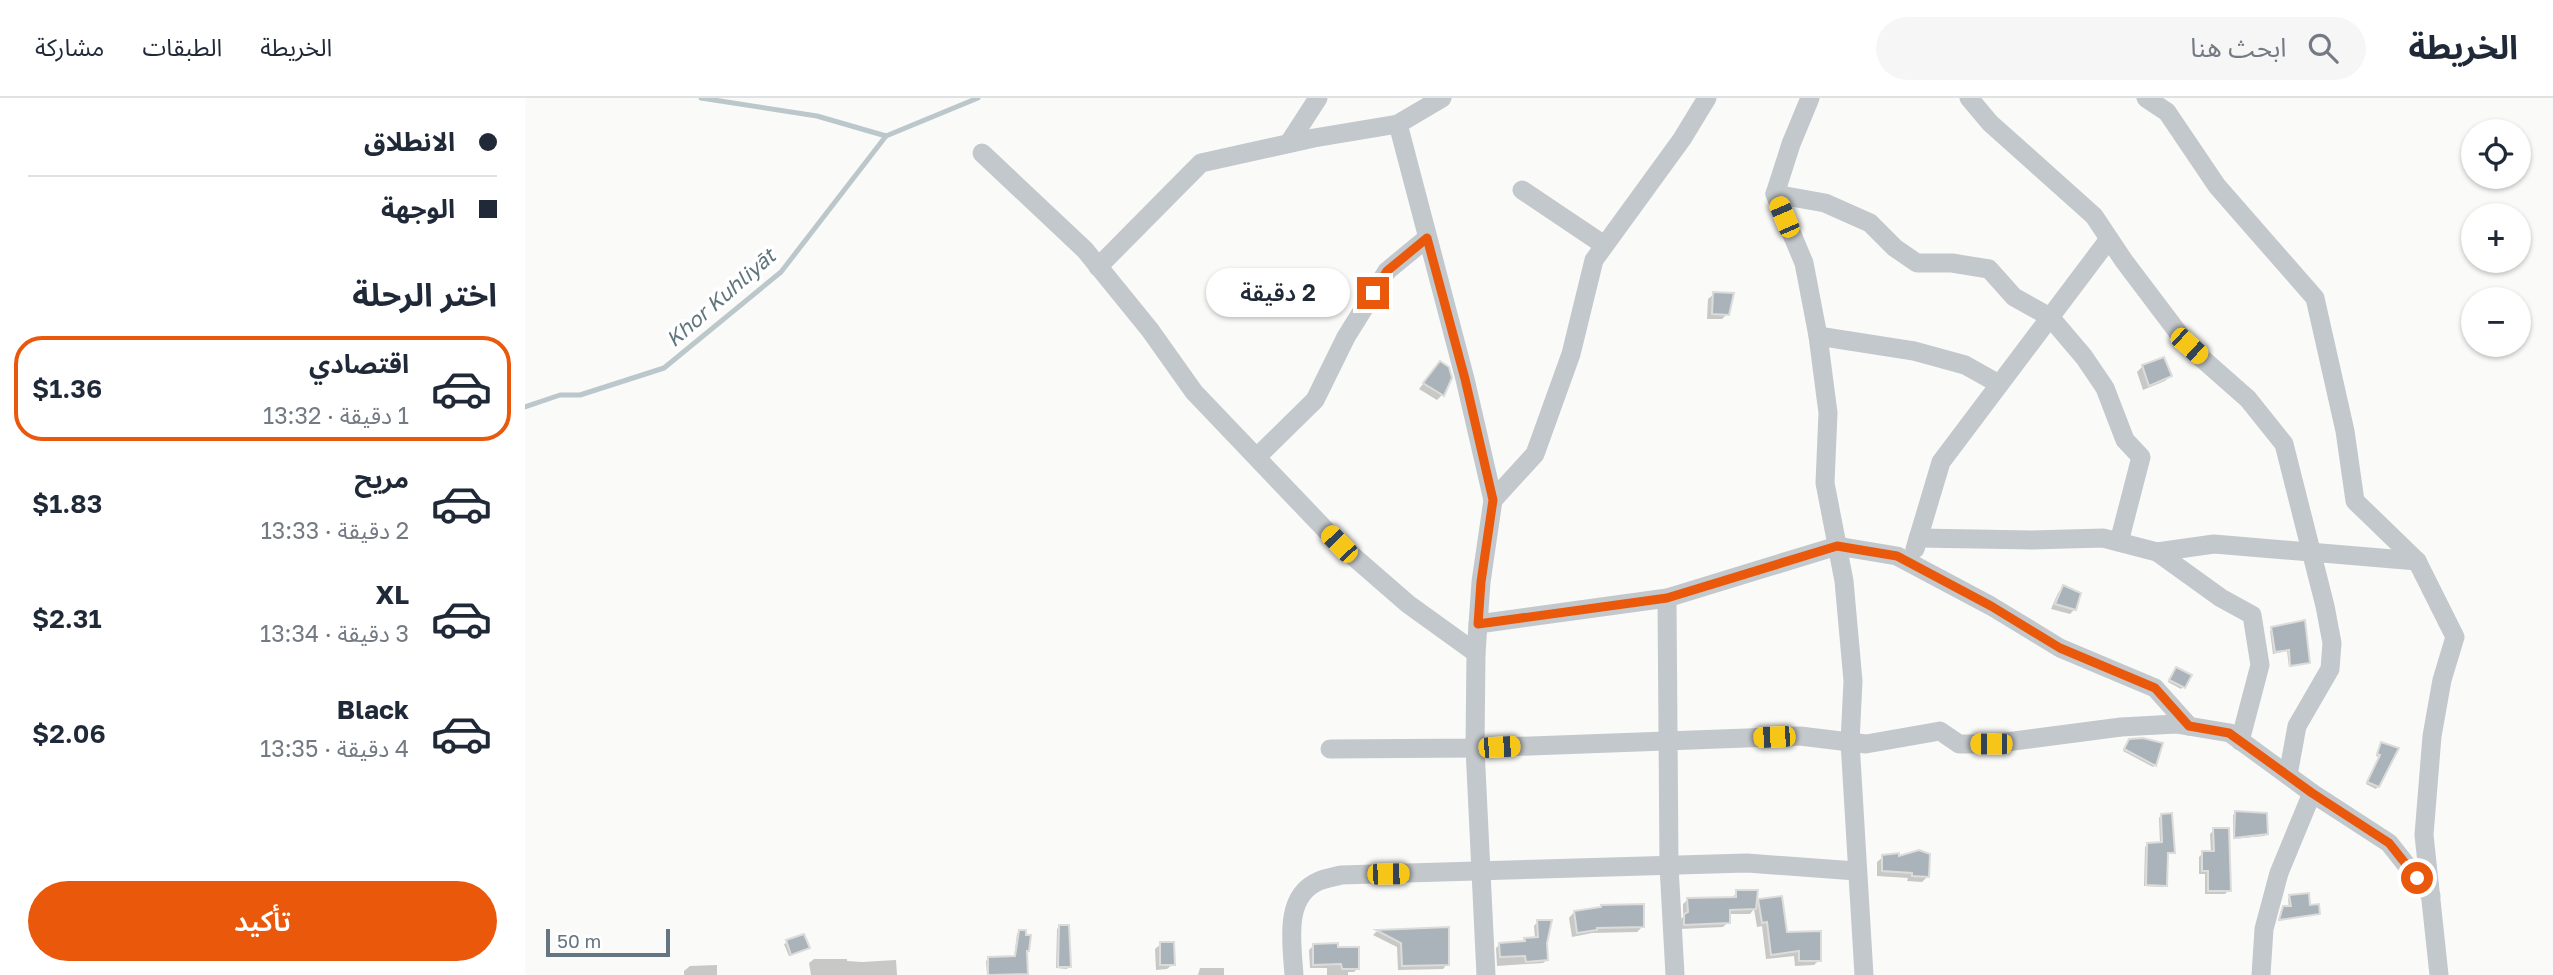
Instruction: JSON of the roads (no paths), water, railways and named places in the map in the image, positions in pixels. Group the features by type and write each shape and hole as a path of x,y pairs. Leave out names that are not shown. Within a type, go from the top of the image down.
{"street":[{"path":"1289,143 1318,98"},
{"path":"1098,267 1201,163 1289,143 1398,124 1442,98"},
{"path":"1493,500 1535,454 1571,354 1594,260 1682,139 1707,98"},
{"path":"1810,98 1775,194 1804,263 1818,336 1828,413 1825,483 1844,581 1853,681 1850,742 1864,975"},
{"path":"1969,98 1990,123 2094,216 2189,346 2248,399 2284,444 2332,643 2330,668 2297,726 2288,775"},
{"path":"2147,98 2167,112 2217,186 2315,298 2345,431 2355,501 2417,561 2455,637 2442,680 2432,736 2424,835 2439,975"},
{"path":"1398,124 1465,379 1493,500 1481,582 1476,653 1475,748 1486,975"},
{"path":"982,153 1084,250 1150,330 1193,392 1339,544 1408,604 1476,653"},
{"path":"1522,190 1604,246"},
{"path":"1775,194 1825,202 1870,223 1895,248 1917,262 1952,262 1989,269 2014,297 2050,317 2084,357 2105,388 2125,440 2141,457 2119,542"},
{"path":"1257,457 1315,400 1346,337 1387,271 1427,238"},
{"path":"1911,563 1941,462 2109,239"},
{"path":"1818,336 1914,351 1965,365 1999,384"},
{"path":"1918,538 2103,538 2157,552 2221,598 2252,615 2260,665 2240,741"},
{"path":"2157,552 2214,544 2417,561"},
{"path":"1478,624 1667,598 1837,546 1897,556 1911,563 1991,606 2060,648 2155,688 2189,726"},
{"path":"1667,598 1669,866 1675,975"},
{"path":"1330,749 1475,748 1800,736 1866,744 1940,731 1959,744 1991,744 2120,727 2176,724 2229,733 2312,793 2389,843 2431,896"},
{"path":"2261,975 2264,929 2279,873 2312,793"},
{"path":"1294,975 1294,906 1304,892 1318,881 1341,875 1747,863 1856,871"}],"waterway":[{"name":"Khor Kuhliyāt","path":"701,98 817,116 886,136"},
{"name":"Khor Kuhliyāt","path":"525,407 560,395 580,395 664,368 781,272 886,136 978,98"}]}
